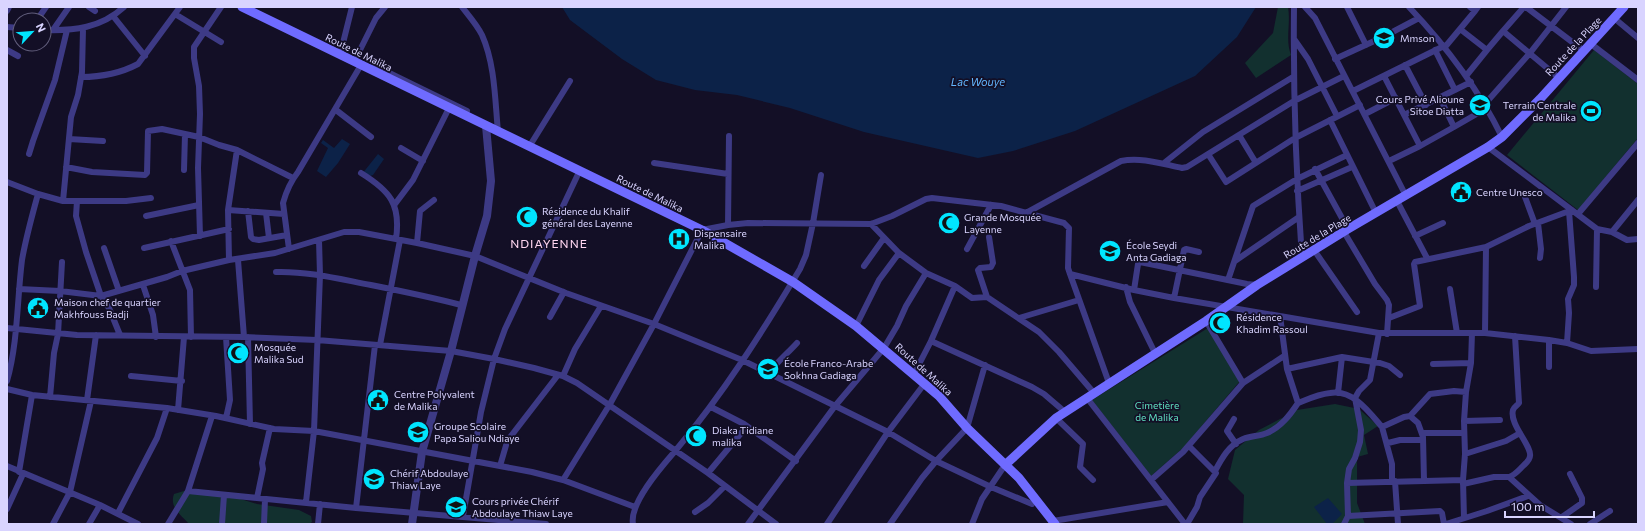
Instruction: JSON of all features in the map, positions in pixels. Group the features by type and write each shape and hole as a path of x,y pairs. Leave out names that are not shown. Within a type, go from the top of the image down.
{"main road":[{"name":"Route de Malika","path":"242,7 702,230 793,282 856,326 884,348 939,396 967,428 1019,478 1052,523"},
{"name":"Route de la Plage","path":"1005,465 1056,418 1090,395 1206,321 1257,285 1346,230 1376,214 1488,147 1502,137 1540,99 1624,7"},
{"name":"Route de Malika","path":"1005,465 1014,481 1032,504 1052,523"}],"street":[{"path":"7,11 9,7"},
{"path":"54,30 70,7"},
{"path":"89,7 95,11"},
{"path":"54,30 83,29 95,26 113,16 124,7"},
{"path":"81,77 95,77 131,68 138,64 180,7"},
{"path":"200,236 200,114 199,86 194,47 221,7"},
{"path":"340,55 352,7"},
{"path":"289,249 283,203 293,178 336,110 358,63 376,18 385,7"},
{"path":"462,7 478,28 486,47 494,89 498,132"},
{"path":"1294,7 1293,77 1297,190 1302,258"},
{"path":"1305,7 1315,18 1406,196"},
{"path":"1347,7 1366,45"},
{"path":"1409,7 1444,46 1471,82 1502,137"},
{"path":"1466,76 1486,50 1525,7 1584,51"},
{"path":"1389,161 1454,127 1485,106 1530,53 1566,7"},
{"path":"1353,92 1444,46 1460,29 1474,8"},
{"path":"175,14 221,42"},
{"path":"113,16 145,56"},
{"path":"1335,59 1419,18"},
{"path":"1614,18 1638,38"},
{"path":"62,201 71,117 81,77 83,29"},
{"path":"1460,29 1486,50"},
{"path":"29,154 34,136 55,80 67,30"},
{"path":"1503,31 1559,78"},
{"path":"1294,38 1308,59 1337,116"},
{"path":"1591,44 1638,80"},
{"path":"7,50 18,56"},
{"path":"1435,50 1455,90"},
{"path":"1405,65 1426,105"},
{"path":"370,70 375,66 471,113 476,121"},
{"path":"1026,213 1121,161 1128,160 1164,163 1182,168 1190,165 1294,101 1344,76"},
{"path":"1384,76 1420,146"},
{"path":"1164,163 1203,132 1293,77"},
{"path":"529,146 570,81"},
{"path":"1404,115 1471,82"},
{"path":"1365,114 1396,98"},
{"path":"1440,98 1454,127"},
{"path":"1208,154 1226,182 1295,138 1360,105"},
{"path":"395,204 423,161 449,108"},
{"path":"336,110 372,137"},
{"path":"1330,120 1376,214"},
{"path":"412,524 422,452 451,351 474,256 487,216 490,198 491,174 486,126"},
{"path":"66,167 92,172 145,175 147,173 148,131 162,129 199,137 237,150 293,178"},
{"path":"184,170 185,134"},
{"path":"1239,135 1256,163"},
{"path":"728,225 729,136"},
{"path":"69,139 103,141"},
{"path":"1578,214 1638,144"},
{"path":"1488,147 1597,229 1612,232 1627,240 1638,239"},
{"path":"401,148 423,161"},
{"path":"228,260 228,210 237,150"},
{"path":"1228,280 1253,206 1297,179 1347,154"},
{"path":"654,163 728,174"},
{"path":"1297,190 1352,167"},
{"path":"1316,169 1375,284 1387,300 1387,334"},
{"path":"463,516 481,412 494,359 505,329 580,170"},
{"path":"356,508 378,345 390,289 398,239 395,204 386,191 361,173"},
{"path":"633,524 635,507 658,470 711,407 793,282 805,259 821,175"},
{"path":"7,182 38,194 62,201 126,201 151,198"},
{"path":"7,381 13,360 19,289 26,239 38,194"},
{"path":"1525,196 1537,224 1541,249 1540,258"},
{"path":"563,480 610,404 654,324 702,230 728,225 813,223 871,224 892,216 928,198 939,198 991,205 1064,223 1069,228 1068,268 1109,383"},
{"path":"417,243 420,211 434,200"},
{"path":"1612,232 1638,200"},
{"path":"77,201 76,216 86,252 101,296 109,308 120,335"},
{"path":"1397,201 1427,258"},
{"path":"146,216 199,205"},
{"path":"967,249 991,205"},
{"path":"228,210 284,214"},
{"path":"1388,318 1420,306 1414,264 1416,262 1427,258 1486,247 1508,236 1571,210"},
{"path":"1567,343 1569,313 1568,300 1574,285 1571,210"},
{"path":"248,211 251,237 256,240 287,235"},
{"path":"266,212 269,238"},
{"path":"1235,261 1299,217"},
{"path":"1415,236 1444,223"},
{"path":"871,224 899,253 926,273 955,286 972,298 987,297 1035,328 1060,352 1151,480 1186,524 1195,513 1200,497 1229,449 1243,439 1267,433 1276,428 1287,419 1298,403 1326,394 1338,393 1355,398 1382,426 1388,443 1392,464 1398,524"},
{"path":"144,248 228,229"},
{"path":"1596,287 1597,229"},
{"path":"19,289 60,291 101,296 142,285 182,271 228,260 238,260 289,249 344,232 417,243 474,256 601,306 654,324 742,360 888,432 936,461 991,487 1032,504"},
{"path":"987,297 978,270 980,268 990,268 992,266 993,263 989,237"},
{"path":"864,266 884,238"},
{"path":"306,502 314,431 316,340 320,275 319,240"},
{"path":"171,241 191,295 188,337 178,410"},
{"path":"1485,333 1486,247"},
{"path":"104,248 119,291"},
{"path":"1174,298 1184,250 1186,249 1199,252"},
{"path":"1314,250 1357,312"},
{"path":"856,326 879,280 899,253"},
{"path":"238,260 246,337 250,424"},
{"path":"50,397 54,353 58,334 62,262"},
{"path":"1134,290 1139,263 1257,285"},
{"path":"276,272 298,272 320,275 420,294 461,305"},
{"path":"748,524 796,461 835,406 884,348 897,326 906,306 926,273"},
{"path":"1070,274 1134,290 1224,308 1379,333 1485,333 1567,343 1591,351 1638,349"},
{"path":"142,285 153,315 156,337"},
{"path":"914,374 931,341 955,286"},
{"path":"1126,287 1130,302 1155,353"},
{"path":"1450,289 1457,333"},
{"path":"550,317 564,292"},
{"path":"1019,318 1079,300"},
{"path":"500,466 507,442 561,376 575,349 601,306"},
{"path":"1280,316 1284,356 1298,403"},
{"path":"1206,321 1243,383"},
{"path":"7,328 58,334 156,337 246,337 316,340 451,351 494,359 561,376 577,383 610,404 708,473 776,524"},
{"path":"1344,524 1348,516 1347,483 1349,469 1355,458 1360,442 1361,430 1355,398 1359,391 1370,380 1379,333"},
{"path":"1464,518 1464,421 1466,392 1471,363 1472,333"},
{"path":"53,524 70,492 89,401 96,335"},
{"path":"1512,478 1530,457 1530,453 1513,415 1513,410 1519,403 1515,336"},
{"path":"226,337 230,400 226,418"},
{"path":"1549,340 1549,367"},
{"path":"931,341 1032,387 1065,412"},
{"path":"769,373 775,364 780,362 797,343"},
{"path":"1151,480 1189,446 1243,383 1284,356"},
{"path":"1287,369 1342,357 1389,366 1400,375"},
{"path":"1338,393 1342,357"},
{"path":"1433,364 1471,363"},
{"path":"890,524 918,483 967,428 985,365"},
{"path":"131,376 182,381"},
{"path":"827,524 888,432 925,383"},
{"path":"7,389 32,395 167,408 226,418 270,428 314,431 472,460 538,473 563,480 635,507"},
{"path":"1382,426 1410,416 1430,394 1454,391 1466,392"},
{"path":"7,509 21,473 32,395"},
{"path":"711,407 747,426 796,461"},
{"path":"118,513 146,462 157,438 167,408"},
{"path":"168,524 188,491 212,416"},
{"path":"1410,416 1418,423 1423,436 1424,481"},
{"path":"1056,418 1083,444 1080,466 1093,480"},
{"path":"1234,419 1227,431 1236,444"},
{"path":"1464,421 1500,420"},
{"path":"708,473 747,426"},
{"path":"257,498 263,469 262,463 270,428"},
{"path":"1388,443 1423,436 1464,433"},
{"path":"1465,454 1506,441 1520,433"},
{"path":"1189,446 1215,471"},
{"path":"972,524 982,499 1005,465"},
{"path":"7,466 100,505 118,513 130,522 138,524"},
{"path":"1562,518 1582,503 1582,498 1570,474"},
{"path":"1347,483 1393,481 1463,482 1494,477 1512,478 1528,496 1571,524"},
{"path":"696,512 708,503 725,486"},
{"path":"188,491 356,508 545,524"},
{"path":"222,524 224,495"},
{"path":"1348,516 1397,515 1440,511 1445,524 1528,496"},
{"path":"264,524 265,499"},
{"path":"1052,523 1168,502"},
{"path":"318,524 320,504"},
{"path":"89,524 100,505"},
{"path":"1590,524 1610,511"}],"green space":[{"path":"1278,7 1288,7 1288,43 1291,55 1256,78 1245,63 1273,33"},
{"name":"Terrain Centrale de Malika","path":"1594,50 1638,84 1638,138 1578,210 1507,155"},
{"name":"Cimetière de Malika","path":"1208,328 1240,381 1183,448 1151,476 1092,400"},
{"path":"1335,404 1359,409 1378,426 1364,435 1368,454 1357,457 1357,503 1365,524 1243,524 1244,495 1228,479 1235,450 1259,430 1297,410"},
{"path":"184,491 234,497 257,504 299,510 311,516 312,522 309,524 189,524 174,507 173,503 174,494"}],"water":[{"name":"Lac Wouye","path":"562,7 1256,7 1237,37 1195,76 1075,131 1013,151 978,158 864,132 790,108 737,95 695,90 656,80 622,59 570,20"},
{"path":"342,139 350,144 338,163 326,177 317,171 328,148 321,143 323,140 334,148"},
{"path":"378,154 384,159 373,175 370,176 362,174"},
{"path":"1328,498 1342,514 1332,524 1327,524 1314,507"}],"place":[{"name":"Mmson","path":"1384,38"},
{"name":"Cours Privé Alioune Sitoe Diatta","path":"1480,105"},
{"name":"Terrain Centrale de Malika","path":"1591,111"},
{"name":"Centre Unesco","path":"1461,192"},
{"name":"Résidence du Khalif général des Layenne","path":"527,217"},
{"name":"Grande Mosquée Layenne","path":"949,223"},
{"name":"Dispensaire Malika","path":"679,239"},
{"name":"École Seydi Anta Gadiaga","path":"1110,251"},
{"name":"Maison chef de quartier Makhfouss Badji","path":"38,308"},
{"name":"Résidence Khadim Rassoul","path":"1220,323"},
{"name":"Mosquée Malika Sud","path":"238,353"},
{"name":"École Franco-Arabe Sokhna Gadiaga","path":"768,369"},
{"name":"Centre Polyvalent de Malika","path":"378,400"},
{"name":"Groupe Scolaire Papa Saliou Ndiaye","path":"418,432"},
{"name":"Diaka Tidiane malika","path":"696,436"},
{"name":"Chérif Abdoulaye Thiaw Laye","path":"374,479"},
{"name":"Cours privée Chérif Abdoulaye Thiaw Laye","path":"456,507"}],"district":[{"name":"NDIAYENNE","path":"549,244"}]}
